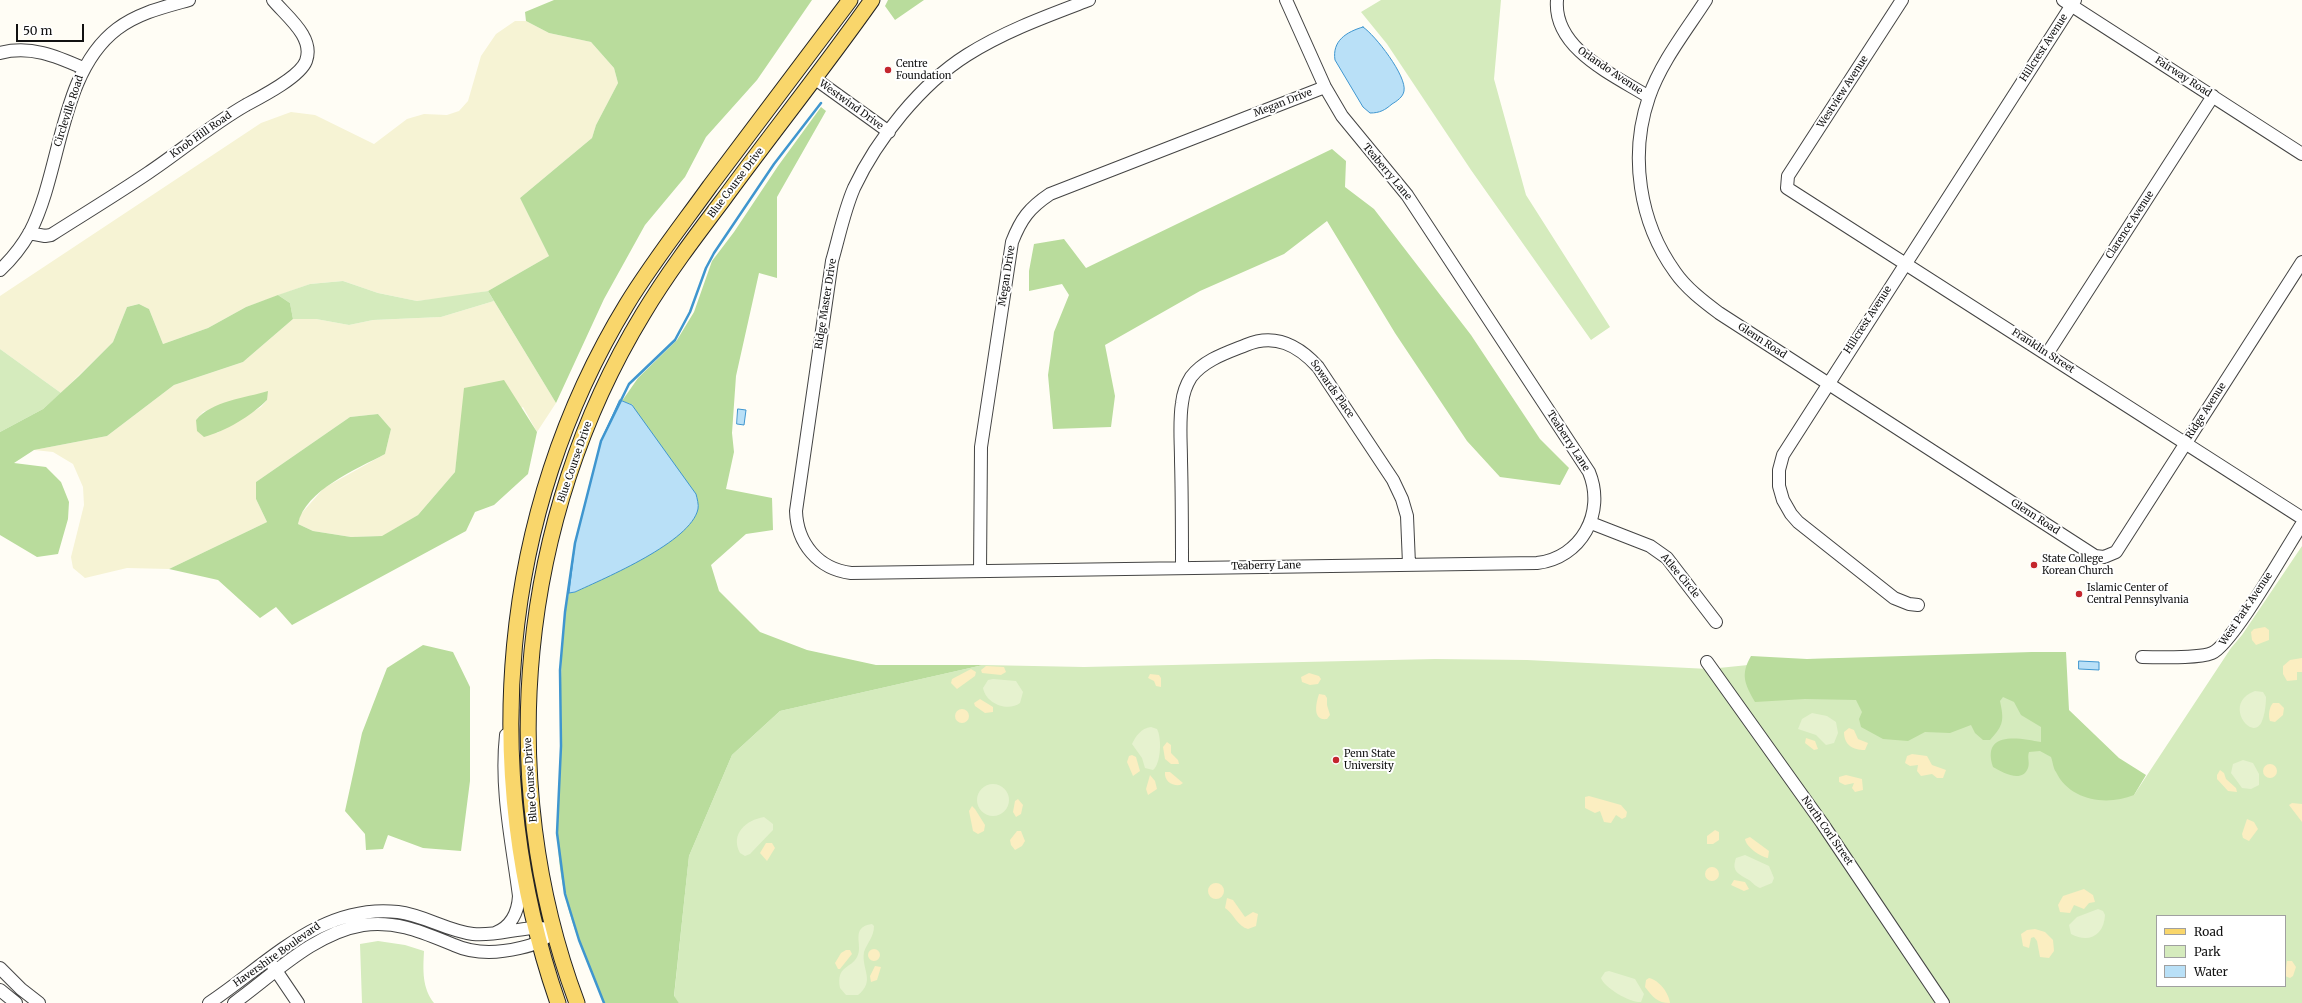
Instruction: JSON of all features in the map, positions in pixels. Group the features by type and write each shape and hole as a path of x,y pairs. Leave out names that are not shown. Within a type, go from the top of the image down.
{"main road":[{"name":"Blue Course Drive","path":"558,1003 539,943 523,874 515,817 510,758 510,692 520,595 533,531 563,437 589,376 621,315 660,254 850,0"},
{"name":"Blue Course Drive","path":"577,1003 554,930 544,886 532,803 528,704 532,653 540,588 550,539 568,476 605,384 644,311 681,257 872,0"}],"street":[{"name":"Circleville Road","path":"0,270 18,250 29,233 40,207 84,68 99,45 117,28 142,15 171,2 189,0"},
{"name":"Knob Hill Road","path":"29,233 45,236 51,235 148,173 233,112 291,78 303,66 307,55 302,36 296,25 273,0"},
{"name":"Ridge Master Drive","path":"980,571 843,572 827,565 812,554 802,540 796,521 796,511 832,261 854,188 889,132 918,96 944,72 967,55 1008,33 1089,0"},
{"name":"Teaberry Lane","path":"980,571 1545,562 1571,550 1584,536 1591,523 1595,500 1595,490 1589,472 1407,196 1355,134 1325,87 1286,0"},
{"name":"Orlando Avenue","path":"1557,0 1559,20 1573,46 1649,97"},
{"name":"Glenn Road","path":"1706,0 1672,53 1649,97 1638,145 1640,190 1650,223 1661,249 1675,272 1696,296 1719,313 2095,556 2107,557"},
{"name":"Westview Avenue","path":"1786,184 1788,176 1902,0"},
{"name":"Fairway Road","path":"2070,2 2302,154"},
{"name":"Hillcrest Avenue","path":"1918,605 1909,604 1894,598 1798,522 1783,500 1778,478 1783,455 2070,2"},
{"path":"0,54 36,51 84,68"},
{"name":"Westwind Drive","path":"814,78 889,132"},
{"name":"Megan Drive","path":"980,571 982,447 1012,242 1025,215 1034,205 1050,194 1325,87"},
{"name":"Clarence Avenue","path":"2047,354 2213,96"},
{"name":"Franklin Street","path":"1786,184 1791,192 2302,518"},
{"name":"Ridge Avenue","path":"2107,557 2116,552 2302,262"},
{"name":"Sowards Place","path":"1182,567 1180,418 1185,389 1191,378 1206,363 1242,346 1263,340 1288,344 1300,349 1309,357 1318,367 1382,463 1402,499 1407,516 1409,564"},
{"name":"Atlee Circle","path":"1591,523 1650,546 1667,558 1716,622"},
{"name":"West Park Avenue","path":"2142,657 2207,655 2218,650 2235,629 2302,524"},
{"name":"North Corl Street","path":"1707,662 1822,823 1943,1003"},
{"path":"488,935 507,925 514,918 519,906 519,896 506,799 504,760 510,692"},
{"name":"Havershire Boulevard","path":"209,1003 268,960 324,923 359,912 386,910 410,913 458,931 488,935 543,927 554,930"},
{"name":"Havershire Boulevard","path":"234,1003 276,972 328,937 364,925 410,927 454,946 476,951 502,951 539,943 554,930"},
{"path":"268,960 298,1003"},
{"path":"0,968 21,989 39,1003"},
{"path":"0,990 16,1003"}],"shaded area":[{"path":"515,21 526,21 549,33 591,42 614,68 618,83 596,125 592,138 520,198 549,256 488,291 452,297 417,301 378,293 343,281 310,284 246,307 208,328 163,344 149,309 139,304 127,307 113,342 61,393 0,349 0,296 261,123 291,112 315,115 374,144 407,119 424,114 447,115 459,111 468,101 481,56 496,34"},
{"path":"494,301 556,403 537,432 523,407 460,434 455,472 418,515 383,536 351,537 313,531 298,524 300,515 324,488 385,454 391,429 378,414 350,417 256,482 256,499 267,522 169,569 127,568 85,578 73,568 71,557 84,505 83,487 73,464 53,452 34,450 107,436 174,385 243,362 293,319 316,319 349,325 373,320 441,317","holes":["267,400 261,407 217,433 196,420 203,412 227,402"]}],"green space":[{"path":"554,0 812,0 757,80 706,137 685,177 645,225 604,299 556,403 488,291 549,256 520,198 592,138 596,125 618,83 614,68 591,42 549,33 526,21 525,12"},
{"path":"888,0 924,0 895,20 885,6"},
{"path":"1381,0 1501,0 1494,79 1526,195 1610,327 1591,340 1471,170 1387,44 1361,12"},
{"path":"821,107 826,111 777,197 777,278 759,273 736,376 732,433 734,452 726,489 772,498 773,530 746,534 711,565 719,591 760,632 807,650 876,665 983,665 780,711 732,755 689,856 674,996 679,1003 604,1003 572,923 561,877 559,858 558,802 561,747 562,650 563,631 569,593 575,592 636,562 633,405 622,401 638,378 677,340 694,312 712,261 734,232 778,166"},
{"path":"1332,149 1346,161 1345,187 1374,209 1471,335 1540,439 1569,468 1560,485 1500,477 1467,441 1395,333 1327,221 1284,254 1200,291 1105,345 1115,396 1111,427 1053,429 1048,375 1054,332 1069,295 1062,284 1029,291 1029,271 1034,244 1064,239 1086,268"},
{"path":"343,281 378,293 417,301 488,291 494,301 441,317 373,320 349,325 316,319 293,319 290,303 278,295 310,284"},
{"path":"278,295 290,303 293,319 243,362 174,385 107,436 34,450 14,463 46,467 61,482 69,502 68,519 58,554 37,557 0,535 0,432 43,409 79,376 113,342 127,307 139,304 149,309 163,344 208,328 246,307"},
{"path":"0,349 61,393 43,409 0,432"},
{"path":"504,380 537,432 528,474 494,505 475,512 466,531 292,625 276,607 260,618 218,580 169,569 267,522 256,499 256,482 350,417 378,414 391,429 385,454 347,474 321,491 303,512 298,524 313,531 351,537 382,536 418,515 455,472 464,388"},
{"path":"268,391 267,400 254,412 238,422 221,431 204,437 197,431 196,420 211,408 229,401"},
{"name":"Penn State University","path":"2302,546 2302,1003 679,1003 674,997 689,856 732,755 780,711 983,665 1084,667 1435,659 1527,660 1709,669 1807,659 1968,657 2134,795 2231,648 2242,635"},
{"path":"423,645 453,652 470,687 470,781 461,851 423,848 388,835 383,849 366,850 365,834 345,811 362,733 387,668"},
{"path":"2066,652 2069,710 2119,758 2146,775 2134,795 2112,800 2101,800 2080,795 2062,782 2055,770 2051,757 2040,751 2029,752 2028,768 2025,773 2021,775 2017,776 2001,772 1993,767 1991,755 1992,747 1997,742 2013,738 2041,742 2041,727 2021,715 2014,702 2003,697 2000,701 2002,722 1990,740 1983,740 1975,733 1971,725 1950,733 1925,732 1908,741 1883,739 1861,727 1859,719 1862,712 1856,700 1805,699 1755,702 1746,685 1745,679 1746,669 1751,656 1807,659"},
{"path":"988,680 1016,681 1023,692 1020,703 1010,707 998,705 988,698 983,688"},
{"path":"2255,691 2263,692 2266,697 2266,703 2262,721 2258,727 2252,728 2242,719 2240,704 2245,697"},
{"path":"1812,713 1827,716 1836,722 1838,733 1834,743 1826,745 1816,735 1798,729 1802,719"},
{"path":"1151,727 1157,729 1160,738 1158,762 1153,770 1145,768 1142,758 1132,744 1137,735 1144,729"},
{"path":"2243,760 2253,763 2259,774 2259,785 2251,789 2242,788 2231,773 2233,764"},
{"path":"990,784 996,784 1005,788 1009,800 1005,812 996,816 990,816 981,812 977,803 977,797 981,788"},
{"path":"764,817 773,824 773,830 750,854 745,856 740,853 737,846 738,834 751,821"},
{"path":"1745,855 1769,866 1774,878 1772,883 1760,888 1735,870 1736,858"},
{"path":"2098,909 2103,911 2105,915 2102,928 2099,932 2089,938 2078,937 2071,934 2069,925 2077,917"},
{"path":"872,924 874,926 873,933 864,952 864,964 867,975 866,985 858,995 846,995 840,988 840,975 845,968 854,961 859,953 858,938 861,929"},
{"path":"378,941 405,945 424,951 425,985 434,1003 362,1003 360,944"},
{"path":"1609,971 1635,979 1644,994 1641,1002 1631,1000 1618,994 1607,986 1601,978 1605,972"}],"sand":[{"path":"2265,627 2269,630 2269,640 2256,645 2252,640 2251,632 2254,629"},
{"path":"2302,658 2302,672 2297,672 2297,680 2287,681 2283,674 2283,666 2290,660"},
{"path":"986,666 1004,667 1006,672 1001,675 982,673 981,670"},
{"path":"971,669 976,672 975,676 957,689 951,683 952,679"},
{"path":"1309,673 1319,676 1321,679 1318,684 1310,685 1302,682 1301,677"},
{"path":"1150,674 1159,675 1161,678 1161,687 1156,686 1154,681 1148,678"},
{"path":"1319,694 1325,695 1327,698 1327,705 1330,715 1327,719 1322,719 1319,717 1316,711"},
{"path":"980,699 993,707 993,712 985,713 975,706 974,703"},
{"path":"2273,703 2279,703 2284,708 2283,715 2275,722 2270,721 2269,717 2270,709"},
{"path":"959,709 965,709 969,713 969,719 965,723 959,723 955,719 955,713"},
{"path":"1849,728 1854,730 1858,739 1868,743 1865,750 1853,748 1847,743 1844,737 1844,732"},
{"path":"1806,738 1815,741 1818,749 1814,750 1805,743"},
{"path":"1167,742 1171,745 1171,753 1178,760 1179,764 1171,764 1165,759 1163,747"},
{"path":"1912,754 1927,756 1932,765 1946,770 1943,778 1937,778 1932,774 1921,776 1917,771 1918,765 1910,766 1905,763 1907,756"},
{"path":"1132,755 1136,757 1140,771 1133,776 1127,762 1129,756"},
{"path":"2267,764 2273,764 2277,768 2277,774 2273,778 2267,778 2263,774 2263,768"},
{"path":"2220,770 2224,773 2226,779 2236,788 2237,792 2228,791 2217,779 2217,775"},
{"path":"1165,772 1170,772 1183,783 1180,785 1171,784 1166,778"},
{"path":"1150,775 1155,781 1157,789 1148,795 1146,789"},
{"path":"1846,775 1862,779 1863,790 1855,792 1852,788 1854,783 1845,785 1839,782 1839,777"},
{"path":"1589,796 1621,805 1627,812 1626,817 1622,819 1616,815 1611,823 1604,822 1600,811 1595,813 1585,808 1585,797"},
{"path":"1018,799 1023,805 1021,814 1016,817 1013,812 1015,801"},
{"path":"2292,803 2302,804 2302,822 2289,805"},
{"path":"972,806 985,825 984,831 978,834 973,831 969,811"},
{"path":"2247,819 2254,822 2258,829 2249,841 2243,838 2242,834"},
{"path":"1715,830 1719,832 1719,840 1713,844 1707,844 1707,836"},
{"path":"1017,831 1021,831 1025,841 1022,846 1015,850 1011,845 1010,840"},
{"path":"1750,837 1769,851 1768,858 1758,854 1748,845 1745,839"},
{"path":"766,843 772,843 775,848 767,861 760,853"},
{"path":"1712,867 1717,869 1719,874 1717,879 1712,881 1707,879 1705,874 1707,869"},
{"path":"1734,880 1745,882 1749,889 1744,891 1731,885"},
{"path":"1216,883 1223,888 1224,891 1219,898 1216,899 1209,894 1208,891 1213,884"},
{"path":"2084,889 2093,895 2095,902 2089,903 2084,909 2074,905 2070,913 2060,912 2058,905 2063,896"},
{"path":"1227,898 1233,900 1245,917 1253,912 1258,914 1256,926 1248,929 1241,926 1225,908"},
{"path":"2035,929 2045,932 2053,940 2054,951 2049,958 2040,957 2037,941 2034,937 2031,938 2029,948 2023,946 2021,934 2027,930"},
{"path":"872,949 876,949 880,955 876,961 872,961 868,957 868,953"},
{"path":"846,950 850,950 852,954 840,969 838,969 835,963 841,953"},
{"path":"2287,961 2292,961 2296,967 2293,976 2290,978 2286,976"},
{"path":"875,966 881,967 877,980 871,982 870,976"},
{"path":"1649,978 1660,984 1668,995 1670,1003 1658,1001 1650,994 1645,987 1646,980"}],"water":[{"path":"1363,27 1375,38 1389,56 1396,66 1404,84 1404,91 1400,99 1380,112 1370,113 1363,107 1335,60 1336,48 1342,38"},
{"path":"620,400 632,405 696,494 698,509 692,521 680,534 664,546 645,558 606,578 575,592 569,593 575,543 601,441"},
{"path":"738,409 746,410 744,425 737,424"},
{"path":"2079,661 2099,662 2099,670 2079,669"}],"waterway":[{"path":"604,1003 579,940 565,894 557,833 561,746 560,670 565,612 575,543 601,441 629,384 675,340 690,312 706,268 714,253 774,164 821,103"}],"place":[{"name":"Centre Foundation","path":"888,70"},
{"name":"State College Korean Church","path":"2034,565"},
{"name":"Islamic Center of Central Pennsylvania","path":"2079,594"},
{"name":"Penn State University","path":"1336,760"}]}
